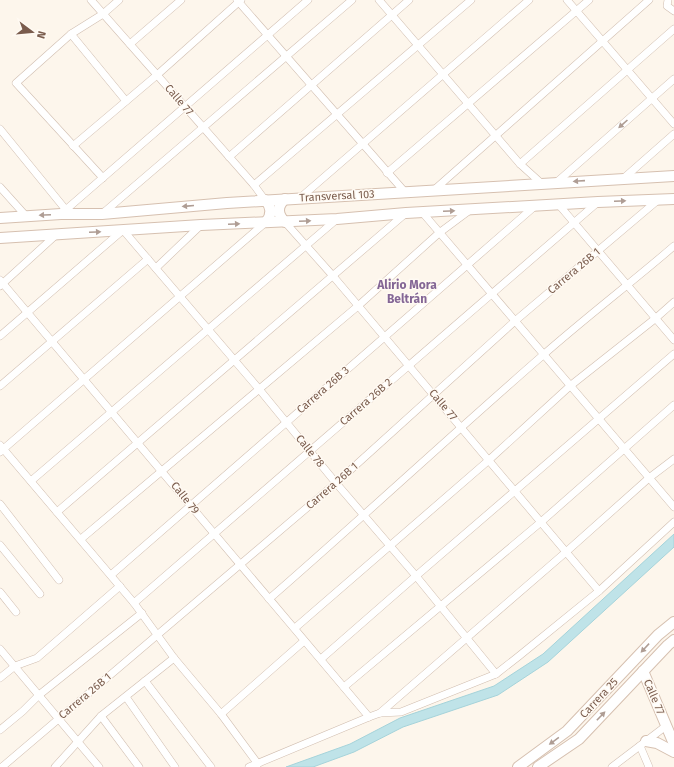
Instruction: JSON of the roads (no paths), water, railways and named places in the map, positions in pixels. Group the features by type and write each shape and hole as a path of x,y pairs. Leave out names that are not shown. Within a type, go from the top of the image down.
{"street":[{"name":"Calle 77","path":"91,0 254,185 265,200"},
{"path":"103,178 16,83 71,34 103,14 119,0"},
{"path":"130,44 181,0"},
{"path":"0,129 63,212 308,0"},
{"path":"102,214 352,0"},
{"path":"379,0 444,74 495,136 520,164 541,183"},
{"path":"229,157 409,0"},
{"path":"254,185 471,0"},
{"path":"300,198 529,0"},
{"path":"567,0 674,124"},
{"path":"387,173 589,0"},
{"path":"434,190 649,0"},
{"path":"73,146 157,75 239,1 362,145 404,191"},
{"path":"667,3 674,11"},
{"path":"520,164 674,29"},
{"path":"71,34 126,101"},
{"path":"557,182 674,79"},
{"path":"624,178 674,134"},
{"name":"Transversal 103","path":"0,218 63,212 102,214 265,200 674,176"},
{"path":"0,187 26,216"},
{"path":"285,199 279,208 280,216 285,222"},
{"name":"Transversal 103","path":"0,238 337,219 422,212 674,199"},
{"path":"258,764 221,714 174,658 134,603 81,539 1,449 266,222 271,214 269,204 265,200"},
{"name":"Carrera 26B 1","path":"2,767 336,483 515,321 658,200"},
{"name":"Carrera 26B 2","path":"134,603 598,202"},
{"path":"559,205 674,340"},
{"name":"Carrera 26B 3","path":"111,575 535,206"},
{"path":"81,539 358,306 439,233 470,210"},
{"path":"422,212 674,507"},
{"path":"57,512 406,213"},
{"path":"31,482 337,219"},
{"name":"Calle 77","path":"285,222 333,276 599,590"},
{"path":"156,268 201,226"},
{"path":"0,336 123,230"},
{"name":"Calle 78","path":"123,230 441,605 496,674"},
{"path":"1,283 57,234"},
{"path":"269,599 544,355 674,246"},
{"path":"0,386 148,259"},
{"name":"Calle 79","path":"1,283 28,312 369,717"},
{"path":"295,628 389,545 489,460 570,386 674,302"},
{"path":"321,659 674,354"},
{"path":"344,687 541,522 674,405"},
{"path":"380,713 649,478 674,459"},
{"path":"0,504 59,580"},
{"path":"249,767 369,717 380,713 400,712 496,674 599,590 674,522"},
{"path":"0,546 40,594"},
{"path":"0,678 15,666 37,658 120,586"},
{"path":"0,592 16,612"},
{"path":"0,730 23,711 39,695 142,614"},
{"name":"Carrera 25","path":"518,767 567,731 658,635 674,622"},
{"name":"Carrera 25","path":"538,767 579,739 674,640"},
{"path":"221,714 304,641"},
{"path":"0,649 99,767"},
{"path":"55,767 101,716 126,698 174,658"},
{"name":"Calle 77","path":"643,672 674,744"},
{"path":"145,681 211,767"},
{"path":"126,698 176,767"},
{"path":"101,716 139,767"},
{"path":"613,767 666,726"},
{"path":"643,744 657,742 674,752"},
{"path":"643,744 649,767"}],"water":[{"path":"674,534 674,547 548,662 498,695 403,727 354,752 313,767 286,767 350,744 400,718 494,686 543,654"}],"district":[{"name":"Alirio Mora Beltrán","path":"407,292"}]}
